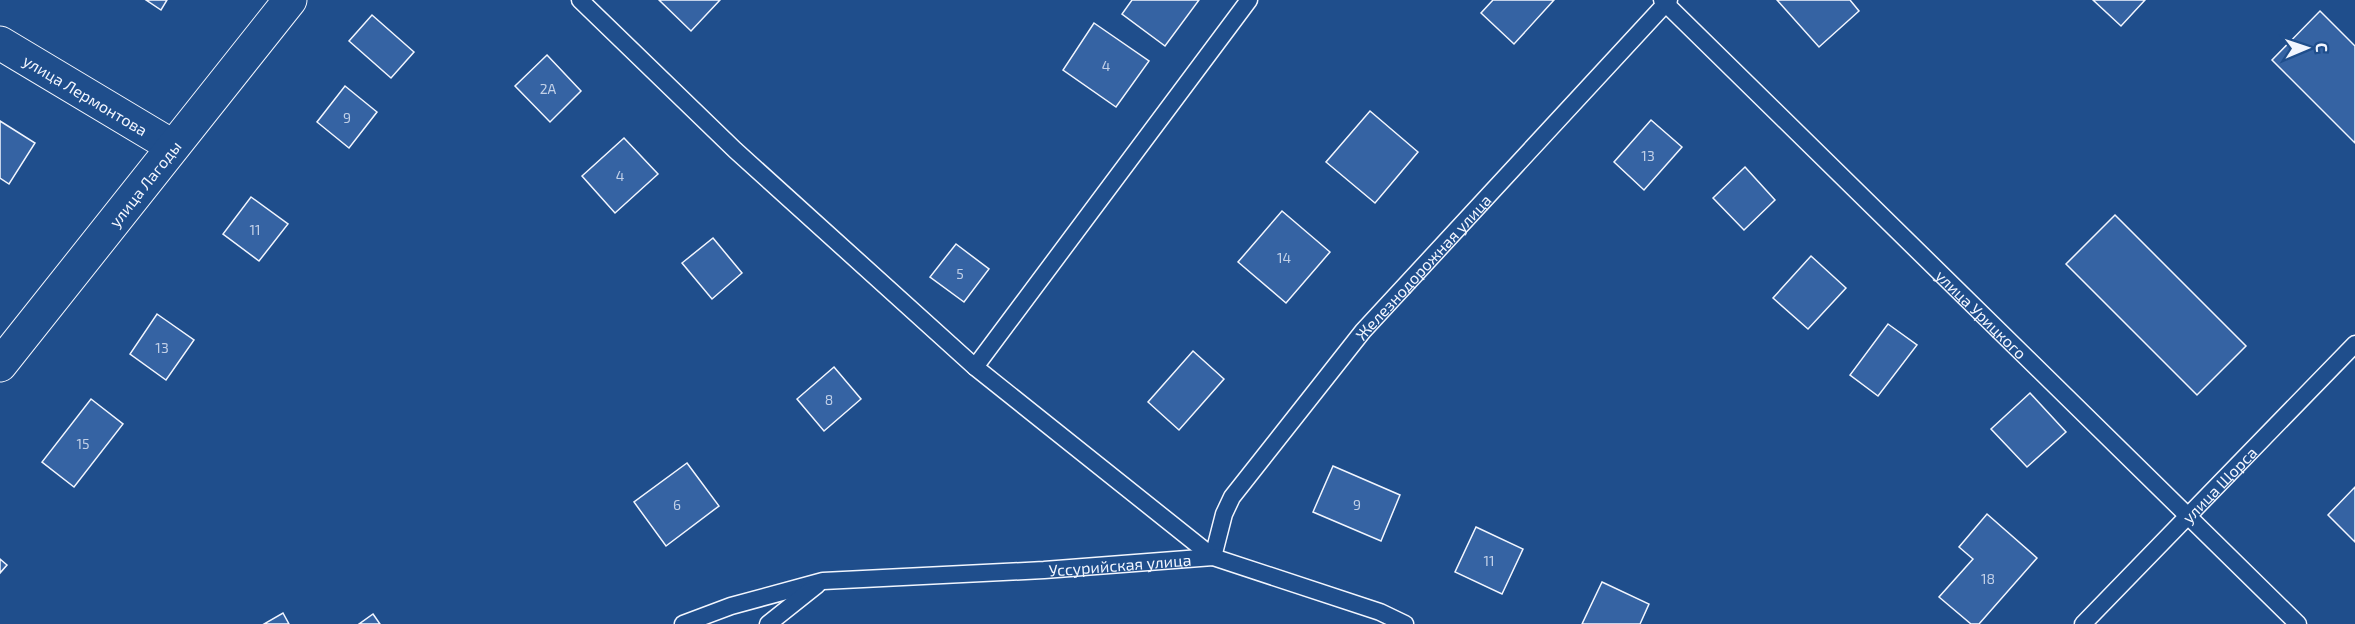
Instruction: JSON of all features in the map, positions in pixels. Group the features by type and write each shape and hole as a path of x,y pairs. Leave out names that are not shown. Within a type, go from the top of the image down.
{"street":[{"name":"улица Лагоды","path":"0,364 290,0"},
{"name":"улица Лермонтова","path":"0,43 172,146"}],"lane":[{"path":"580,0 735,150 975,367 1214,557"},
{"path":"975,367 1249,0"},
{"name":"улица Урицкого","path":"1665,1 2298,624"},
{"name":"Железнодорожная улица","path":"1214,557 1224,514 1232,497 1363,331 1665,1"},
{"name":"улица Щорса","path":"2083,624 2354,348"},
{"name":"Уссурийская улица","path":"683,624 731,606 823,581 1044,570 1214,557 1380,612 1405,624"},
{"path":"768,624 823,581"}],"building":[{"path":"146,0 167,0 161,10"},
{"path":"659,0 720,0 691,31"},
{"path":"1132,0 1199,0 1165,46 1122,14"},
{"path":"1493,0 1554,0 1514,44 1481,13"},
{"path":"1777,0 1850,0 1859,11 1819,47"},
{"path":"2093,0 2145,0 2121,26"},
{"path":"2320,11 2355,46 2355,143 2272,60"},
{"path":"372,15 414,52 391,78 349,41"},
{"path":"1094,23 1149,61 1116,107 1063,70"},
{"path":"547,55 581,91 550,122 515,86"},
{"path":"345,86 377,112 349,148 317,122"},
{"path":"1370,111 1418,152 1375,203 1326,162"},
{"path":"1651,120 1682,147 1644,190 1614,162"},
{"path":"0,121 35,143 9,184 0,178"},
{"path":"624,138 658,174 615,213 582,176"},
{"path":"1745,167 1775,200 1744,230 1713,198"},
{"path":"251,197 288,224 259,261 223,234"},
{"path":"1282,211 1330,252 1286,303 1238,262"},
{"path":"2115,215 2246,346 2197,395 2066,264"},
{"path":"713,238 742,273 712,299 682,263"},
{"path":"956,244 989,269 964,302 930,277"},
{"path":"1811,256 1846,288 1808,329 1773,298"},
{"path":"157,314 194,340 166,380 130,354"},
{"path":"1888,324 1917,345 1878,396 1850,375"},
{"path":"1193,351 1224,379 1179,430 1148,402"},
{"path":"834,367 861,399 824,431 797,399"},
{"path":"2030,393 2066,432 2027,467 1991,429"},
{"path":"91,399 123,424 74,487 42,462"},
{"path":"687,463 719,506 666,546 634,502"},
{"path":"1333,466 1400,495 1381,541 1313,512"},
{"path":"2355,487 2355,542 2328,515"},
{"path":"1987,514 2037,558 1979,624 1971,624 1939,597 1973,559 1959,547"},
{"path":"1476,527 1523,549 1502,594 1455,572"},
{"path":"0,559 7,565 0,573"},
{"path":"1602,582 1649,604 1640,624 1582,624"},
{"path":"283,613 289,624 264,624"},
{"path":"373,614 380,624 359,624"}]}
